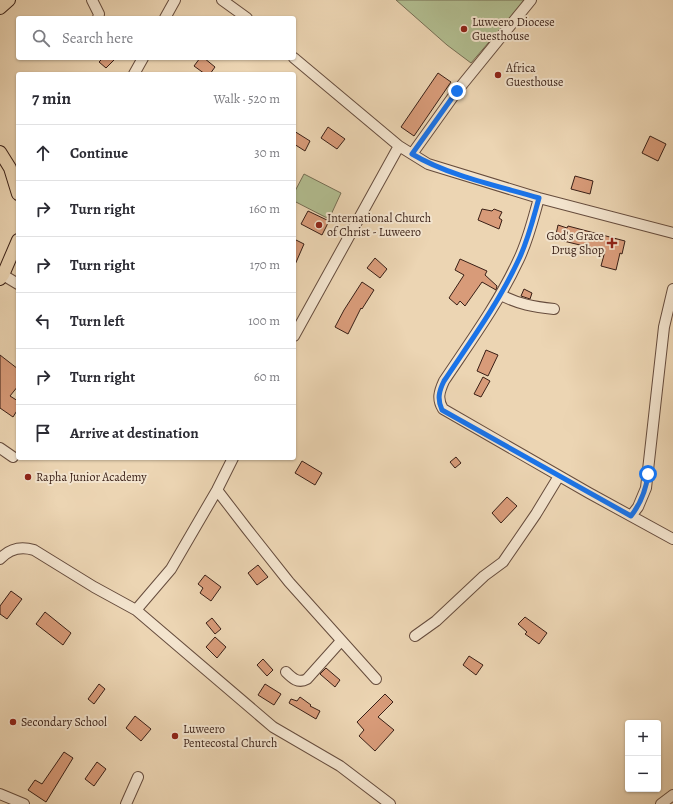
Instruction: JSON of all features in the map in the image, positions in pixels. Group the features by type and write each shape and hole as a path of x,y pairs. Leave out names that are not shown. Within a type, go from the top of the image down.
{"main road":[{"path":"0,8 10,0"},
{"path":"0,152 10,168 16,188"},
{"path":"2,277 16,245"}],"street":[{"path":"92,0 100,14 99,16"},
{"path":"166,16 175,0"},
{"path":"222,0 244,16"},
{"path":"412,154 457,91 531,0"},
{"path":"135,72 142,60"},
{"path":"296,60 399,146 428,164 539,198 673,233"},
{"path":"296,328 399,146"},
{"path":"539,198 530,231 523,249 501,295 444,381 439,391 439,404 442,410 673,539"},
{"path":"2,277 16,283"},
{"path":"631,516 638,507 646,488 664,327 673,289"},
{"path":"501,295 523,304 554,309"},
{"path":"0,448 13,456"},
{"path":"136,610 171,569 217,490 232,460"},
{"path":"414,636 436,620 484,576 503,562 536,514 559,476"},
{"path":"217,490 290,582 329,626 340,641 376,679"},
{"path":"0,559 10,550 26,547 34,550 94,587 136,610 273,727 340,766 390,804"},
{"path":"286,672 294,680 303,682 340,641"},
{"path":"126,804 138,777"},
{"path":"0,794 24,804"},
{"path":"661,804 673,795"}],"green space":[{"name":"Luweero Diocese Guesthouse","path":"396,0 525,0 471,63 447,45"},
{"path":"304,174 341,193 329,219 296,202 296,189"}],"building":[{"path":"101,60 114,60 106,68 99,62"},
{"path":"198,60 206,60 215,67 211,72 202,72 194,66"},
{"path":"438,73 451,82 414,136 401,127"},
{"path":"328,127 345,139 337,149 321,138"},
{"path":"296,132 310,141 305,151 296,145"},
{"path":"650,136 666,144 658,161 642,153"},
{"path":"575,176 593,181 590,194 571,189"},
{"path":"482,209 492,211 494,209 502,212 499,218 502,220 499,229 478,220"},
{"path":"308,211 329,221 322,235 301,224"},
{"path":"558,225 567,228 568,226 625,241 622,254 620,253 616,270 601,266 605,251 555,239"},
{"path":"296,240 304,244 296,262"},
{"path":"375,258 387,269 380,278 367,268"},
{"path":"460,259 487,271 485,275 497,286 496,290 482,282 465,306 460,301 457,305 449,298 464,275 455,270"},
{"path":"362,282 374,290 362,309 361,308 348,334 335,327"},
{"path":"524,289 532,293 530,299 521,296"},
{"path":"486,350 498,355 488,376 477,371"},
{"path":"0,355 16,367 16,388 10,396 16,400 16,412 13,417 0,408"},
{"path":"483,377 490,381 481,397 474,394"},
{"path":"456,457 461,463 455,468 450,462"},
{"path":"302,461 322,473 315,485 295,473"},
{"path":"507,497 517,506 501,523 492,513"},
{"path":"258,565 268,577 257,585 248,573"},
{"path":"205,575 221,587 211,601 200,593 203,588 198,584"},
{"path":"11,591 22,599 7,619 0,614 0,606"},
{"path":"45,612 71,633 63,645 36,624"},
{"path":"525,617 547,633 539,644 525,634 527,632 518,624"},
{"path":"212,618 221,629 215,634 206,623"},
{"path":"215,637 226,647 217,658 206,647"},
{"path":"469,656 483,665 476,675 463,665"},
{"path":"263,659 273,670 267,676 257,665"},
{"path":"326,668 340,680 335,687 320,674"},
{"path":"99,684 105,689 94,704 88,699"},
{"path":"265,684 281,694 274,705 258,695"},
{"path":"385,694 393,702 378,717 394,730 375,751 359,736 364,730 357,722"},
{"path":"300,697 311,705 310,706 320,711 316,719 289,703 291,699 297,701"},
{"path":"135,716 151,729 141,741 126,728"},
{"path":"64,752 73,758 46,802 28,790 35,780 42,784"},
{"path":"97,762 106,769 94,786 85,779"}],"place":[{"name":"Luweero Diocese Guesthouse","path":"464,29"},
{"name":"Africa Guesthouse","path":"498,75"},
{"name":"International Church of Christ - Luweero","path":"319,225"},
{"name":"God's Grace Drug Shop","path":"612,243"},
{"name":"Rapha Junior Academy","path":"28,477"},
{"name":"Secondary School","path":"13,722"},
{"name":"Luweero Pentecostal Church","path":"175,736"}],"route":[{"path":"457,91 412,154 428,164 539,198 530,231 518,261 501,295 444,381 439,391 439,404 442,410 631,516 643,498 648,474"}]}
